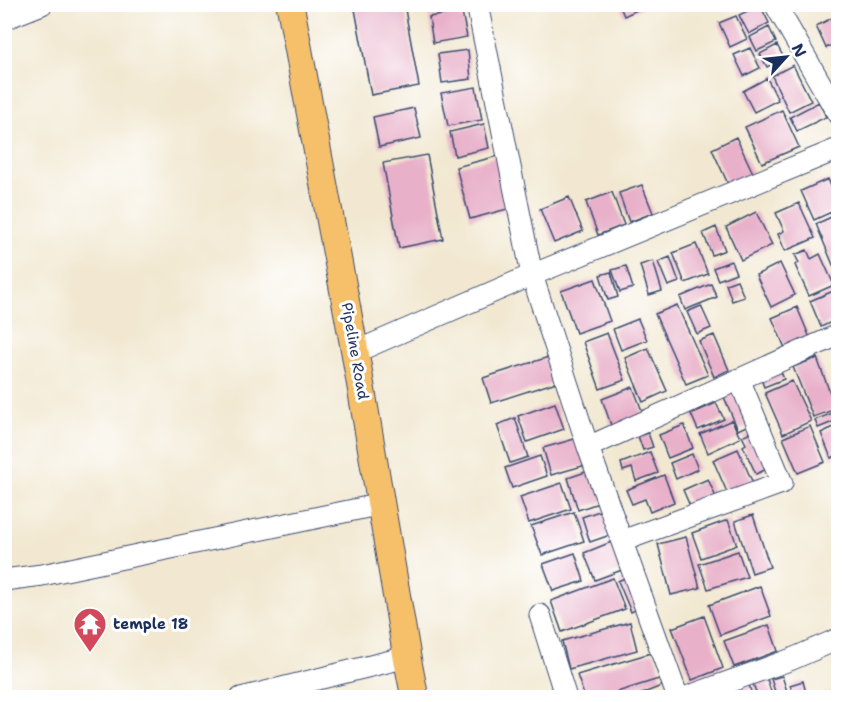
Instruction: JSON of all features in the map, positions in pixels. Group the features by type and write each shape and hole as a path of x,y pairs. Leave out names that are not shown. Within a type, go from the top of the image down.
{"main road":[{"name":"Pipeline Road","path":"290,4 355,352 415,698"}],"street":[{"path":"4,19 42,4"},
{"path":"775,4 838,114"},
{"path":"478,5 532,275 588,447 678,698"},
{"path":"355,352 532,275 837,152"},
{"path":"588,447 838,335"},
{"path":"622,541 782,483 739,379"},
{"path":"4,580 42,575 382,504"},
{"path":"540,615 566,698"},
{"path":"684,698 838,639"},
{"path":"241,698 407,657"}],"building":[{"path":"354,4 404,4 419,86 371,95"},
{"path":"424,4 459,4 459,6 426,12"},
{"path":"619,4 650,4 624,16"},
{"path":"760,5 769,23 749,34 739,15"},
{"path":"462,12 467,37 433,43 429,17"},
{"path":"838,15 838,42 826,48 816,26"},
{"path":"736,16 747,39 730,47 719,23"},
{"path":"769,27 776,42 757,51 750,37"},
{"path":"777,45 784,58 767,67 760,54"},
{"path":"750,48 760,68 744,76 734,55"},
{"path":"468,50 471,79 442,83 438,54"},
{"path":"793,65 811,101 789,112 772,76"},
{"path":"767,78 778,100 754,112 743,91"},
{"path":"476,87 482,120 448,126 441,93"},
{"path":"819,102 826,117 797,131 790,117"},
{"path":"414,108 421,138 379,147 373,117"},
{"path":"782,110 799,147 762,163 745,127"},
{"path":"484,124 489,148 455,156 450,132"},
{"path":"736,137 754,175 729,186 712,149"},
{"path":"427,155 443,239 399,248 383,163"},
{"path":"498,156 511,208 470,219 456,167"},
{"path":"828,179 838,202 838,209 814,220 801,191"},
{"path":"642,185 653,213 629,222 619,193"},
{"path":"612,192 624,225 598,235 586,202"},
{"path":"569,197 583,231 554,243 540,209"},
{"path":"799,203 815,238 785,251 778,234 784,231 776,213"},
{"path":"756,212 772,245 741,260 726,227"},
{"path":"838,214 838,277 816,224"},
{"path":"716,227 725,250 712,255 703,233"},
{"path":"696,244 708,274 685,283 673,253"},
{"path":"807,250 811,259 820,254 834,285 809,296 795,265 799,263 795,255"},
{"path":"670,257 679,282 668,286 658,262"},
{"path":"653,261 662,291 649,295 640,265"},
{"path":"731,261 736,273 718,280 713,268"},
{"path":"780,263 795,295 771,307 756,275"},
{"path":"626,266 633,288 620,292 612,270"},
{"path":"611,272 618,297 608,300 600,275"},
{"path":"595,279 610,321 576,333 561,291"},
{"path":"737,280 744,297 732,301 726,284"},
{"path":"711,284 717,297 685,310 680,297"},
{"path":"838,289 838,319 821,327 810,301"},
{"path":"677,305 708,375 686,384 655,314"},
{"path":"701,306 711,328 697,334 687,312"},
{"path":"797,307 810,338 785,348 772,318"},
{"path":"638,319 647,340 621,350 613,329"},
{"path":"607,333 625,380 600,389 583,342"},
{"path":"714,335 729,370 714,377 699,341"},
{"path":"648,348 667,391 643,402 625,358"},
{"path":"555,355 563,380 491,403 483,378"},
{"path":"817,358 836,409 813,417 793,367"},
{"path":"781,372 784,379 764,387 761,379"},
{"path":"792,381 811,421 783,434 765,393"},
{"path":"748,386 763,418 738,430 724,397"},
{"path":"633,387 644,416 612,428 602,399"},
{"path":"555,403 564,429 527,442 518,416"},
{"path":"716,403 724,419 698,430 691,414"},
{"path":"838,411 838,420 818,428 815,420"},
{"path":"515,418 528,457 510,463 497,425"},
{"path":"732,420 740,438 708,453 700,434"},
{"path":"684,425 693,448 668,458 659,435"},
{"path":"838,425 838,455 831,458 821,433"},
{"path":"810,426 825,462 798,473 783,438"},
{"path":"761,427 778,464 756,474 743,446 746,444 742,436"},
{"path":"648,433 653,447 643,450 638,436"},
{"path":"585,436 593,463 551,475 543,448"},
{"path":"738,449 755,488 730,499 713,460"},
{"path":"650,452 658,473 636,481 632,468 623,471 621,463"},
{"path":"692,454 698,469 676,479 670,463"},
{"path":"540,456 547,476 512,488 505,468"},
{"path":"597,468 607,500 578,510 568,478"},
{"path":"664,475 674,502 650,512 645,499 632,504 626,490"},
{"path":"708,479 718,502 693,513 683,490"},
{"path":"562,483 571,509 529,523 520,497"},
{"path":"605,509 613,534 590,542 582,517"},
{"path":"574,512 584,541 542,555 531,526"},
{"path":"753,515 770,567 752,573 735,521"},
{"path":"728,520 737,545 701,558 692,533"},
{"path":"686,537 700,588 671,595 658,544"},
{"path":"619,539 630,567 595,580 584,553"},
{"path":"738,551 747,577 708,589 699,564"},
{"path":"575,553 584,581 553,591 543,564"},
{"path":"634,574 646,605 631,612 618,581"},
{"path":"613,578 625,609 562,632 551,601"},
{"path":"760,586 771,616 720,635 709,605"},
{"path":"704,616 723,668 692,680 672,628"},
{"path":"630,622 637,650 569,669 562,641"},
{"path":"769,625 778,651 734,667 724,641"},
{"path":"654,652 662,678 598,698 585,698 577,675"},
{"path":"782,676 789,697 777,698 771,679"},
{"path":"767,679 773,698 758,698 753,684"},
{"path":"803,681 806,693 794,696 790,685"},
{"path":"664,685 669,698 631,698"},
{"path":"749,685 753,698 732,698 730,691"},
{"path":"838,689 838,698 816,698 816,697"}],"place":[{"name":"temple 18","path":"90,653"}]}
